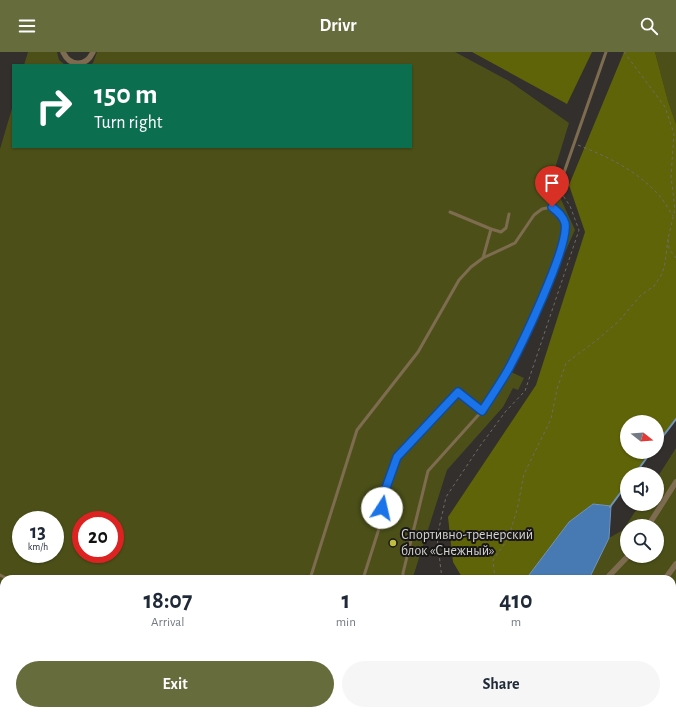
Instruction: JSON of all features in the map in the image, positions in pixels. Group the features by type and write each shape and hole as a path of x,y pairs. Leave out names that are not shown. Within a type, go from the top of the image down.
{"street":[{"path":"63,52 70,62 79,64 87,61 93,52"},
{"path":"652,519 676,482"},
{"path":"610,575 621,563"},
{"path":"668,575 676,564"}],"lane":[{"path":"552,207 606,52"},
{"path":"311,575 357,430 418,352 459,280 471,267 483,258 515,243 534,215 542,209 552,207 560,213 565,223 563,244 548,284 508,370 482,411 428,471 403,575"},
{"path":"450,212 501,232 506,228 509,214"},
{"path":"483,258 491,229"},
{"path":"364,575 383,516 382,499 397,457 458,392 482,411"}],"path":[{"path":"495,575 493,560 508,539 517,510 524,474 551,419 557,389 566,363 597,340 619,321 640,296 654,286 662,274 665,263 668,239 675,209 671,176 674,134 665,107 624,52"},
{"path":"574,143 611,158 633,173 657,193 673,216"},
{"path":"442,575 437,537 446,497 484,440 525,390 579,230 570,206 558,187"},
{"path":"668,239 669,249 676,258"}],"green space":[{"path":"28,52 57,52 59,60 64,64 24,64"},
{"path":"97,52 455,52 509,81 569,123 548,191 560,197 575,230 511,372 524,378 518,390 513,388 503,407 447,470 414,575 0,575 0,149 12,108 12,148 412,148 412,64 92,64"},
{"path":"655,52 676,52 676,124 668,101"},
{"path":"676,448 676,575 591,575 609,538 620,532 620,563 664,563 664,519 630,519 635,511 664,511 664,467"}],"shaded area":[{"path":"472,52 592,52 567,104"},
{"path":"624,52 655,52 668,101 676,124 676,419 664,435 664,415 620,415 620,459 646,459 640,467 620,467 620,494 611,506 593,504 569,522 529,575 461,575 453,562 448,517 536,385 585,232 569,185"}],"water":[{"path":"593,504 611,506 609,538 591,575 529,575 569,522"}],"waterway":[{"path":"664,435 676,419"},
{"path":"640,467 646,459"},
{"path":"610,507 620,493"}],"place":[{"name":"Спортивно-тренерский блок «Снежный»","path":"393,543"}],"route":[{"path":"382,508 382,499 397,457 458,392 482,411 508,370 548,284 563,244 565,223 560,213 552,207"}]}
